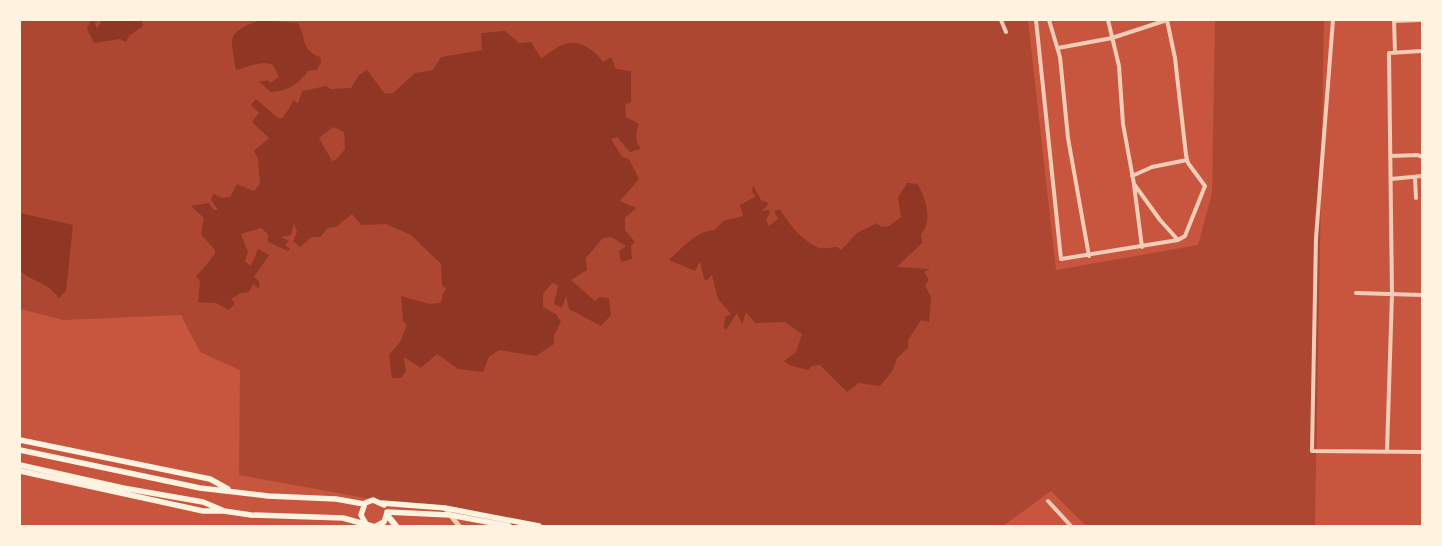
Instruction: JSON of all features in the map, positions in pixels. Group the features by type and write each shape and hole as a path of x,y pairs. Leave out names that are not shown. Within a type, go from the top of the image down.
{"main road":[{"path":"20,440 210,479 232,492"},
{"path":"20,450 200,488 336,499 364,504 373,500 382,503 445,508 539,526"},
{"path":"20,465 123,488 203,502 224,511"},
{"path":"20,471 203,511 224,511 251,516 342,518 365,522 374,526 384,522 387,513"},
{"path":"382,503 396,526"},
{"path":"364,504 361,515 365,522"},
{"path":"387,513 450,515 509,526"}],"street":[{"path":"1001,20 1006,32"},
{"path":"1036,20 1061,259 1142,247 1178,240 1185,236 1206,186 1187,160 1175,58 1167,20 1112,38 1058,48"},
{"path":"1049,20 1058,48 1068,138 1089,256"},
{"path":"1108,20 1119,66 1123,124 1134,184 1142,247"},
{"path":"1333,20 1316,238 1312,451 1422,452"},
{"path":"1395,53 1394,21 1420,20"},
{"path":"1387,452 1392,294 1390,53 1422,51"},
{"path":"1391,156 1418,155 1422,157"},
{"path":"1132,176 1152,167 1187,160"},
{"path":"1391,180 1422,176"},
{"path":"1415,178 1416,198"},
{"path":"1134,184 1160,220 1178,240"},
{"path":"1356,293 1422,295"},
{"path":"1048,501 1071,526"},
{"path":"445,508 459,526"}],"shaded area":[{"path":"20,20 1028,20 1056,270 1198,245 1212,193 1215,20 1324,20 1315,526 1086,526 1051,491 1003,526 519,526 239,475 240,370 200,352 181,315 63,320 20,309"},
{"path":"91,20 94,20 97,29 102,20 142,20 143,26 130,35 126,42 120,39 94,43 87,29"},
{"path":"261,20 298,23 309,51 320,57 321,62 317,70 308,71 296,84 287,89 271,92 259,82 268,80 270,83 279,77 273,65 264,63 236,70 232,44 233,38 241,29"},
{"path":"505,31 519,43 531,42 541,58 562,45 576,43 587,47 603,62 611,57 616,69 631,71 631,102 625,105 626,117 639,124 636,137 641,149 630,152 617,137 611,139 622,157 629,159 639,179 620,201 636,208 625,218 625,230 635,242 631,246 632,259 621,262 619,251 626,246 611,237 603,238 586,258 587,270 571,280 595,301 599,297 609,298 611,315 601,326 569,309 566,296 562,308 554,304 558,285 552,283 543,294 543,307 556,314 561,322 554,335 554,344 536,356 499,350 489,357 483,372 458,369 437,354 421,368 404,357 406,371 401,378 392,378 389,355 400,342 407,325 403,321 401,296 429,304 441,303 446,289 442,285 441,264 411,235 386,224 361,225 352,214 336,227 328,228 320,237 312,237 300,247 293,241 297,232 294,223 291,235 281,237 289,241 285,245 290,249 288,251 268,242 268,234 261,228 241,234 248,252 245,261 251,266 258,249 269,255 254,277 259,281 259,289 253,284 249,292 241,293 231,299 235,303 229,310 216,303 198,302 200,281 196,277 215,254 215,250 201,234 204,218 191,206 209,203 214,210 218,210 211,200 213,194 222,198 230,197 237,184 254,191 260,184 258,159 254,151 269,138 252,122 259,113 251,105 256,99 278,118 283,118 294,100 298,104 302,91 326,86 331,89 351,88 359,75 367,70 385,94 393,93 415,73 433,70 441,57 482,50 481,33","holes":["333,127 344,132 345,149 336,160 332,161 319,138"]},
{"path":"907,183 918,184 928,216 925,228 921,234 922,243 897,267 930,269 924,272 929,280 925,285 931,298 929,322 921,320 908,340 908,348 897,358 893,370 880,386 859,383 847,392 820,365 812,366 808,370 789,365 784,361 796,352 802,334 785,322 755,323 746,312 742,324 737,313 726,330 724,328 725,317 731,314 718,299 712,275 706,281 704,279 700,261 695,271 669,260 684,245 702,233 715,230 723,221 743,216 740,205 756,196 752,192 753,185 761,200 769,203 762,211 768,210 770,212 766,220 769,226 778,219 774,211 780,209 792,226 808,242 820,248 837,247 841,250 857,233 877,223 881,227 889,226 901,217 898,198"},
{"path":"20,213 73,225 66,291 59,298 50,288 20,271"}]}
